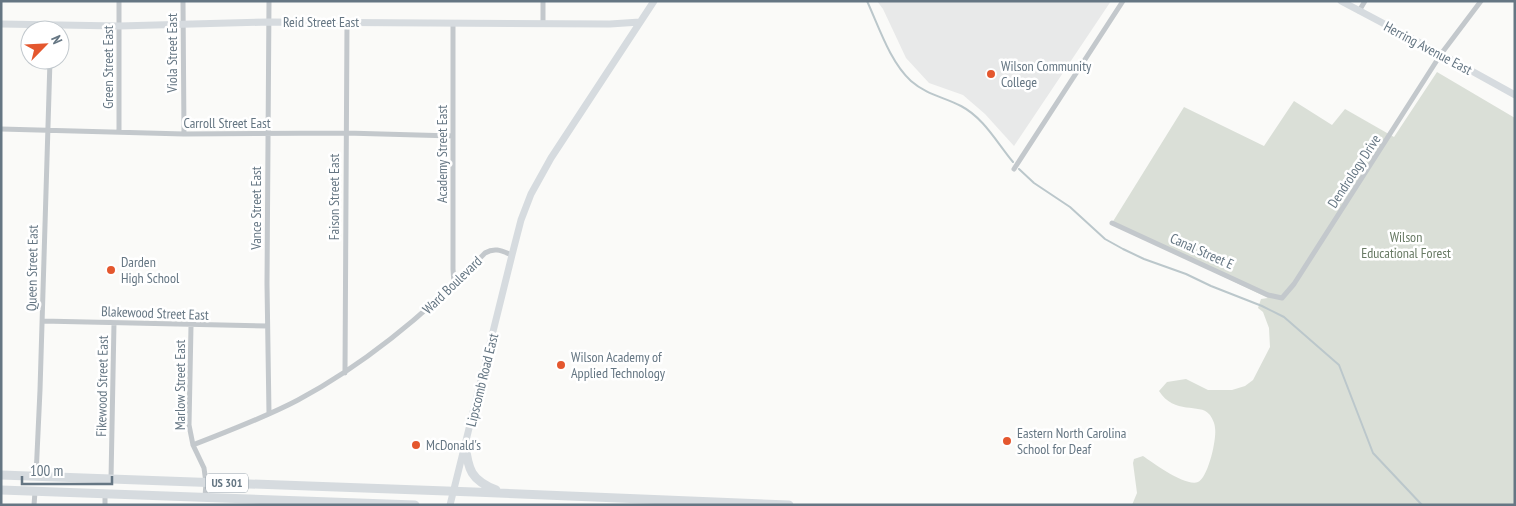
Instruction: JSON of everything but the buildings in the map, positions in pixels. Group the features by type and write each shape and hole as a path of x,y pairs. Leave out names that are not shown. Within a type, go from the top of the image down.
{"highway":[{"path":"466,444 468,465 475,478 485,486 503,493"},
{"name":"US 301","path":"1,475 789,505"},
{"name":"US 301","path":"1,490 414,505"}],"main road":[{"path":"512,254 521,220 531,194 550,158 654,1"},
{"name":"Herring Avenue East","path":"1340,1 1515,95"},
{"name":"Reid Street East","path":"70,27 268,22 640,22"},
{"name":"Reid Street East","path":"1,24 20,26"},
{"name":"Lipscomb Road East","path":"450,505 512,254"}],"street":[{"name":"Green Street East","path":"119,1 120,132"},
{"name":"Viola Street East","path":"183,1 184,134"},
{"name":"Vance Street East","path":"268,1 267,326 269,414"},
{"path":"543,1 543,23"},
{"path":"1014,169 1123,1"},
{"path":"1359,11 1365,1"},
{"name":"Dendrology Drive","path":"1282,298 1294,284 1441,54 1481,1"},
{"name":"Faison Street East","path":"345,373 346,22"},
{"name":"Academy Street East","path":"453,23 454,284"},
{"name":"Queen Street East","path":"36,476 49,70"},
{"name":"Carroll Street East","path":"1,129 184,134 346,133 453,136"},
{"name":"Canal Street E","path":"1112,223 1268,295 1282,298"},
{"name":"Ward Boulevard","path":"193,445 297,401 345,373 405,329 485,253 491,249 497,249 512,254"},
{"name":"Blakewood Street East","path":"42,321 191,326 267,326"},
{"name":"Fikewood Street East","path":"111,479 114,323"},
{"name":"Marlow Street East","path":"191,326 189,425 193,445 204,468 205,497"},
{"path":"34,505 35,492"},
{"path":"105,494 105,505"}],"shaded area":[{"name":"Wilson Community College","path":"877,1 1111,1 1014,146 985,114 963,95 929,83 906,58 883,9"}],"green space":[{"name":"Wilson Educational Forest","path":"1437,72 1515,118 1515,505 1132,505 1137,493 1134,459 1143,456 1178,478 1193,483 1202,479 1213,449 1215,426 1209,414 1200,409 1172,403 1159,391 1167,382 1186,379 1208,390 1232,390 1245,386 1253,380 1270,347 1269,328 1263,312 1258,308 1261,299 1268,298 1112,223 1184,107 1264,146 1294,101 1332,125 1345,109 1394,137"}],"waterway":[{"path":"867,1 891,54 911,81 923,90 955,103 977,117 1013,162"},
{"path":"1019,169 1034,183 1070,207 1105,239 1144,259 1186,274 1284,317 1339,365 1373,453 1422,505"}],"place":[{"name":"Wilson Community College","path":"991,74"},
{"name":"Darden High School","path":"111,270"},
{"name":"Wilson Academy of Applied Technology","path":"561,365"},
{"name":"Eastern North Carolina School for Deaf","path":"1007,441"},
{"name":"McDonald's","path":"416,445"}]}
